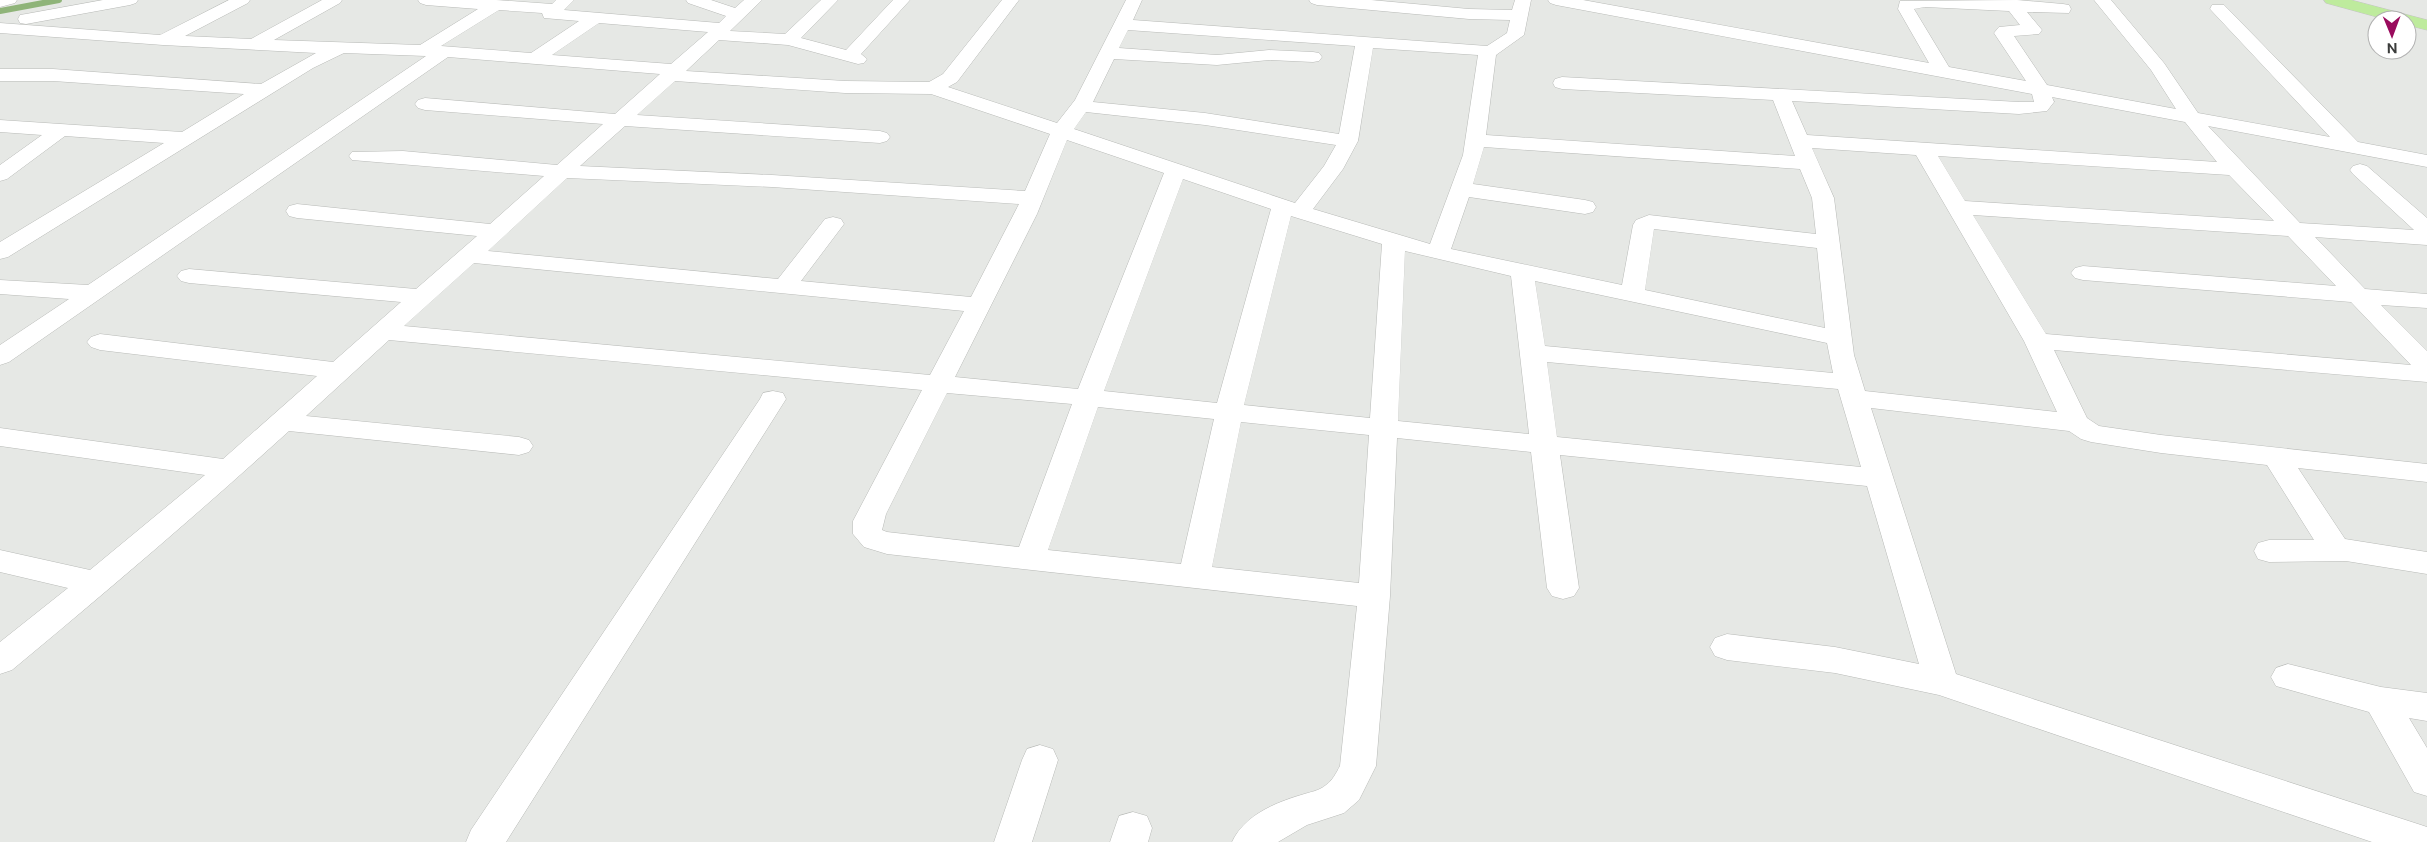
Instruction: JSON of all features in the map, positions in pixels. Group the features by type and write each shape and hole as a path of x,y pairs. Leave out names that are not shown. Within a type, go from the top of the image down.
{"main road":[{"path":"2312,0 2367,15"},
{"path":"2332,0 2427,25"}],"street":[{"path":"0,2 9,0"},
{"path":"0,24 130,0"},
{"path":"162,40 242,0"},
{"path":"253,44 334,0"},
{"path":"426,0 496,5 560,4"},
{"path":"694,0 733,19 788,40 854,58 902,0"},
{"path":"788,40 830,0"},
{"path":"932,88 943,84 954,74 1011,0"},
{"path":"1134,0 1081,106 1062,131 1033,198 868,522 867,534 877,541 1374,596"},
{"path":"1106,53 1218,60 1244,59 1269,54 1350,55 1489,51 1515,35 1521,8 1469,14 1317,0"},
{"path":"1556,0 2427,161"},
{"path":"2102,0 2158,67 2212,144 2427,366"},
{"path":"1942,71 1906,9 1906,4 1925,2 2011,3 2063,9"},
{"path":"1562,83 2020,108 2043,106 2041,90 2003,33 2005,31 2033,30 2011,3"},
{"path":"560,4 550,12 551,15 594,19 733,19"},
{"path":"423,50 496,5"},
{"path":"1664,20 1678,6"},
{"path":"2218,9 2350,147"},
{"path":"537,57 594,19"},
{"path":"0,662 96,583 284,422 733,19"},
{"path":"1121,24 1350,55"},
{"path":"0,28 162,40 324,48 345,46 445,51 537,57 674,72 845,87 932,88 1394,241 1838,338"},
{"path":"0,252 307,64 345,46"},
{"path":"0,358 445,51"},
{"path":"1438,252 1476,140 1486,58 1489,51"},
{"path":"1194,576 1229,413 1291,208 1329,175 1344,152 1348,141 1350,55"},
{"path":"0,75 53,75 264,90"},
{"path":"1780,95 1823,198 1838,338 1852,390 1942,682"},
{"path":"425,104 620,120 880,137"},
{"path":"1081,106 1205,119 1287,134 1348,141"},
{"path":"0,126 186,138"},
{"path":"0,175 61,130"},
{"path":"1476,140 1805,152 1924,150 2236,170"},
{"path":"1924,150 2037,341 2076,423 2086,431 2110,436 2277,457 2427,473"},
{"path":"359,156 403,157 564,172 772,181 1033,198"},
{"path":"1030,558 1112,331 1176,169"},
{"path":"2360,170 2427,230"},
{"path":"1460,189 1585,207"},
{"path":"1958,208 2427,238"},
{"path":"297,211 498,231"},
{"path":"1632,294 1644,225 1649,222 1829,242"},
{"path":"784,287 833,224"},
{"path":"1251,842 1266,830 1298,812 1322,805 1339,797 1350,785 1358,766 1374,596 1394,241"},
{"path":"470,256 978,305"},
{"path":"1522,270 1563,588"},
{"path":"2083,273 2427,302"},
{"path":"189,276 424,297"},
{"path":"0,287 94,293"},
{"path":"385,332 1089,398 1879,478"},
{"path":"2037,341 2427,374"},
{"path":"100,342 342,371"},
{"path":"1533,353 1852,390 2076,423"},
{"path":"485,842 773,399"},
{"path":"284,422 519,446"},
{"path":"0,438 230,469"},
{"path":"2277,457 2334,549"},
{"path":"2269,551 2302,552 2334,549 2427,562"},
{"path":"0,560 96,583"},
{"path":"1727,647 1839,660 1904,672 1942,682 2004,705 2421,842"},
{"path":"2288,677 2381,701 2427,708"},
{"path":"2381,701 2427,782"},
{"path":"1013,842 1040,760"}],"waterway":[{"path":"0,11 59,0"}]}
